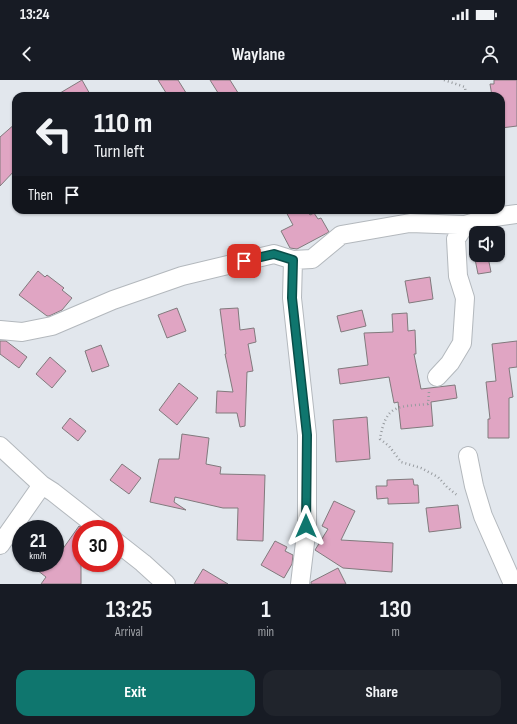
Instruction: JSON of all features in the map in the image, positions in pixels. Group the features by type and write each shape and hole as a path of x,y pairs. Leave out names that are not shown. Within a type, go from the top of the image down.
{"street":[{"path":"0,330 22,332 52,326 113,300 182,276 274,254 293,260 312,259 341,235 410,223 464,225 494,217 517,214"},
{"path":"437,378 450,363 462,343 465,298 458,276 456,239 464,225"},
{"path":"293,260 292,298 307,435 306,526 300,584"},
{"path":"0,446 42,485 89,520"},
{"path":"468,456 474,486 483,516 513,584"},
{"path":"0,546 42,485"},
{"path":"124,548 166,584"}],"path":[{"path":"444,80 465,87 466,92"},
{"path":"437,378 430,386 428,404 398,407 389,413 383,425 380,438 389,446 401,462 421,468 438,477 462,499"}],"building":[{"path":"82,80 89,92 62,92"},
{"path":"158,80 178,80 186,92 166,92"},
{"path":"210,80 230,80 238,92 218,92"},
{"path":"494,80 517,80 517,126 505,128 505,92 491,92 490,84 494,84"},
{"path":"12,126 12,173 0,186 0,137"},
{"path":"287,214 315,214 318,219 321,218 329,232 297,249 290,248 281,231 293,225"},
{"path":"476,262 489,262 491,272 478,274"},
{"path":"38,271 45,277 47,275 64,288 62,290 72,298 62,310 49,316 19,295"},
{"path":"430,277 433,299 409,303 405,281"},
{"path":"177,308 186,331 167,338 158,315"},
{"path":"238,308 240,330 254,328 256,342 248,344 253,371 247,372 245,426 240,427 237,413 216,413 217,391 233,392 225,354 220,309"},
{"path":"362,310 366,326 341,332 337,316"},
{"path":"407,313 408,331 415,330 416,354 414,354 421,389 455,385 457,398 431,402 433,426 401,429 398,402 394,403 389,377 340,384 338,369 368,365 364,333 393,332 392,314"},
{"path":"0,341 6,341 27,357 19,368 0,354"},
{"path":"517,341 517,367 509,368 513,397 509,398 509,438 488,438 488,419 490,419 486,382 496,381 492,344"},
{"path":"101,345 109,366 92,372 85,351"},
{"path":"50,357 66,371 52,388 36,374"},
{"path":"179,383 198,398 177,425 159,410"},
{"path":"367,417 370,459 336,462 333,420"},
{"path":"70,418 86,431 78,441 62,428"},
{"path":"182,434 209,438 206,464 221,467 220,474 265,475 263,541 237,540 238,508 223,508 175,497 174,502 186,510 150,502 159,459 179,459"},
{"path":"122,464 141,478 129,494 110,480"},
{"path":"413,479 414,485 418,485 419,503 388,504 388,498 377,499 376,486 387,486 387,480"},
{"path":"334,501 355,511 341,540 393,543 392,572 343,568 315,550 328,529 322,526"},
{"path":"458,505 461,528 429,532 426,508"},
{"path":"72,536 72,572 81,572 81,584 41,584 46,577 40,572 64,572 64,547"},
{"path":"275,541 287,547 285,551 293,555 292,564 284,578 261,565"},
{"path":"338,568 346,584 311,584 311,582"},
{"path":"203,569 228,584 194,584"}],"route":[{"path":"244,261 274,254 293,260 292,298 307,435 306,526"}]}
